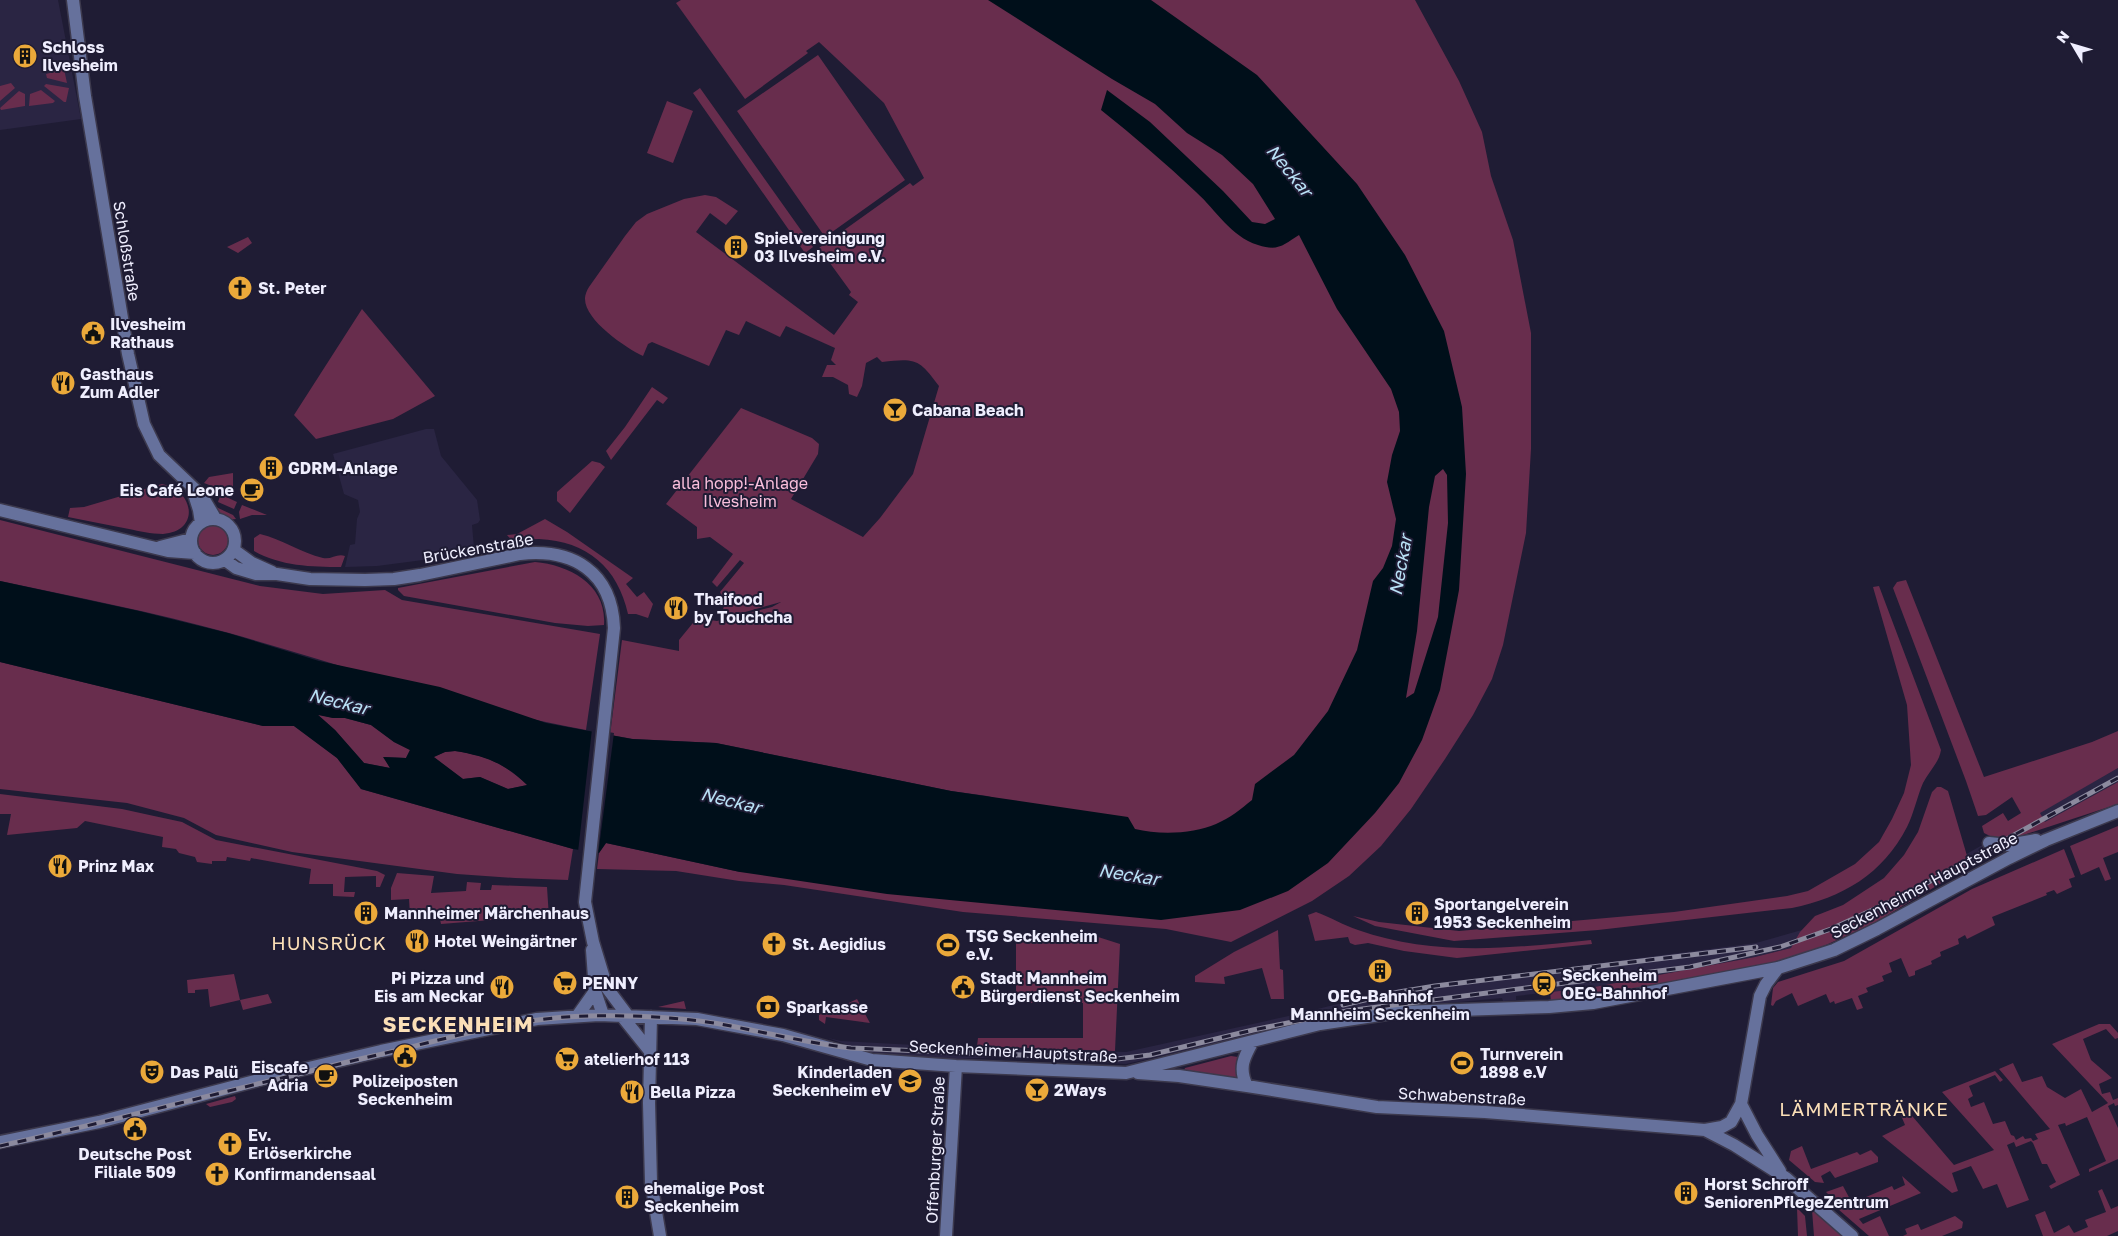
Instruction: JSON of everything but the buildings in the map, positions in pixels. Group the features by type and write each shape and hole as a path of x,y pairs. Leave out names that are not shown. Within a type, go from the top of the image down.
{"main road":[{"name":"Schloßstraße","path":"72,2 85,96 126,344 144,424 159,455 202,496 215,518"},
{"name":"Schloßstraße","path":"191,486 198,504 201,522"},
{"path":"0,510 181,553 195,553"},
{"path":"215,518 224,521 232,528 236,537 234,550 225,560 219,563 205,562 195,553 191,539 196,527 201,522 215,518"},
{"path":"160,548 191,539"},
{"name":"Brückenstraße","path":"234,550 252,563 277,574"},
{"name":"Brückenstraße","path":"225,560 236,568 256,574 277,574 337,580 394,579 520,554 551,553 580,563 595,574 609,595 614,610 613,640 585,893 592,942"},
{"name":"Seckenheimer Hauptstraße","path":"0,1142 99,1122 270,1076 392,1048 530,1020 578,1015 625,1015 724,1023 789,1037 872,1060 956,1066 1126,1073 1253,1040 1348,1019 1400,1012 1593,1003 1778,968 1834,950 1877,929 1984,870 2046,840 2118,811"},
{"path":"1989,843 2008,845 2046,840"},
{"path":"592,942 592,968 598,1015"},
{"path":"592,942 607,988 649,1050"},
{"path":"1704,1130 1722,1127 1731,1122 1741,1104 1760,996 1778,968"},
{"path":"1745,974 1753,982 1760,996"},
{"path":"578,1015 596,992"},
{"path":"651,1017 649,1050 651,1182 660,1236"},
{"path":"1247,1086 1242,1069 1243,1060 1253,1040"},
{"name":"Offenburger Straße","path":"946,1236 956,1066"},
{"name":"Schwabenstraße","path":"1126,1073 1179,1076 1376,1107 1485,1112 1704,1130 1734,1145 1786,1178 1852,1236"},
{"name":"Schwabenstraße","path":"1741,1104 1768,1154 1786,1178"}],"shaded area":[{"path":"0,0 58,0 81,119 0,130"},
{"path":"426,429 434,429 441,456 477,500 480,520 472,525 474,548 423,560 377,566 345,567 350,545 355,544 357,519 360,512 358,500 344,494 333,454"},
{"path":"2118,768 2118,782 1959,871 1791,948 1755,957 1589,988 1516,996 1516,1000 1503,1001 1502,998 1437,1004 1320,1019 1126,1064 1000,1057 958,1059 905,1057 867,1052 828,1038 841,1041 933,1046 1126,1052 1399,989 1756,943 1816,926 1940,869"}],"green space":[{"name":"alla hopp!-Anlage Ilvesheim","path":"681,0 1415,0 1459,81 1482,132 1491,176 1513,240 1531,333 1531,449 1526,533 1503,645 1492,679 1473,715 1411,809 1381,846 1349,876 1312,901 1231,942 1166,929 963,912 676,871 597,869 599,853 606,843 740,872 1223,855 987,796 951,791 716,743 633,739 610,735 622,640 679,651 679,640 697,618 717,621 772,607 781,602 720,619 725,603 720,592 744,563 740,560 717,587 712,582 733,554 710,537 697,539 697,527 666,504 741,408 812,438 819,444 818,454 791,499 863,537 880,518 913,474 939,386 926,370 916,362 902,360 882,362 877,357 866,363 862,386 857,397 849,394 848,385 833,377 822,377 827,365 836,365 831,360 835,348 786,326 780,337 746,321 739,335 726,330 709,366 652,342 648,344 643,356 617,340 598,324 591,315 585,298 586,294 636,222 647,214 684,199 705,195 716,197 738,211 726,225 710,213 696,232 834,335 858,302 849,295 851,292 819,248 910,183 913,186 924,178 884,103 819,42 806,51 808,53 745,99 676,3"},
{"path":"818,55 905,180 825,237 737,111"},
{"path":"64,69 67,83 47,78 46,74"},
{"path":"11,83 15,88 0,101 0,86"},
{"path":"46,84 69,88 66,102 44,86"},
{"path":"700,88 813,247 805,253 693,93"},
{"path":"41,90 55,101 53,103 29,106 30,94"},
{"path":"19,91 25,94 25,106 1,110 0,108"},
{"path":"667,101 693,111 673,163 647,153"},
{"path":"248,237 252,243 238,253 227,247"},
{"path":"362,309 435,396 393,419 316,439 294,415"},
{"path":"652,387 668,398 663,404 657,400 611,460 606,451"},
{"path":"592,461 600,463 605,467 570,513 557,501 557,492"},
{"path":"233,473 233,494 204,483 209,477"},
{"path":"162,484 173,488 181,494 189,510 188,518 183,526 175,531 163,534 150,533 68,517 70,508 84,507"},
{"path":"220,496 237,502 234,509 218,502"},
{"path":"242,505 267,515 252,515 240,519 239,512"},
{"path":"216,507 233,515 236,519 223,517"},
{"path":"545,519 633,578 626,584 637,597 644,592 653,604 648,618 636,614 628,614 617,583 598,560 586,551 556,541 539,539 512,541 507,535 517,534"},
{"path":"0,520 260,586 323,594 385,590 402,600 600,634 586,730 496,710 406,686 200,625 0,581"},
{"path":"213,525 224,529 228,540 224,551 213,555 202,551 198,540 202,529"},
{"path":"260,534 323,558 339,555 345,556 341,567 285,563 254,551 254,538"},
{"path":"535,562 561,567 584,580 593,588 603,611 604,625 588,626 555,623 404,596 398,590 398,588"},
{"path":"1906,580 1984,777 2092,742 2118,731 2118,768 2040,813 2045,822 2118,782 2118,804 2008,840 1994,838 1984,833 1982,826 2003,813 2008,821 2021,813 2012,797 1986,815 1978,816 1893,588 1897,582"},
{"path":"1879,586 1941,750 1936,763 1923,783 1907,827 1897,844 1873,871 1859,881 1828,898 1792,908 1598,930 1454,941 1375,926 1353,916 1379,922 1459,931 1674,912 1787,896 1808,891 1855,864 1879,842 1904,793 1911,765 1907,705 1873,587"},
{"path":"0,662 263,726 294,726 337,758 361,789 573,849 568,880 457,874 292,852 216,835 184,818 127,803 0,789"},
{"path":"317,714 333,718 345,718 371,725 394,742 410,750 406,758 384,757 390,768 364,763 335,730"},
{"path":"455,751 486,758 510,771 528,785 508,789 480,777 463,779 433,757 445,752"},
{"path":"1937,787 1948,791 1970,866 1874,923 1826,945 1773,964 1606,998 1551,1002 1550,992 1589,988 1755,957 1791,948 1800,932 1815,916 1843,905 1884,878 1904,855 1918,832 1932,792"},
{"path":"0,794 122,809 182,822 216,840 377,871 385,875 380,887 376,887 376,876 345,877 344,892 355,892 354,897 333,896 333,884 309,884 311,869 251,858 250,861 227,857 226,861 212,861 212,864 197,862 195,857 179,853 176,849 162,847 163,837 85,821 77,828 7,835 11,814 0,814"},
{"path":"2118,826 2118,852 2103,858 2111,879 2105,881 2099,867 2081,875 2070,846"},
{"path":"2064,849 2075,877 2069,879 2072,887 2057,894 2054,890 2046,893 2047,895 1992,917 1995,925 1967,939 1965,935 1958,939 1959,944 1940,952 1941,956 1931,961 1932,964 1915,971 1915,975 1909,977 1901,958 1889,963 1892,972 1882,976 1884,981 1866,988 1868,992 1858,996 1863,1008 1857,1010 1852,998 1835,1004 1834,1001 1830,1003 1826,994 1798,1006 1792,993 1776,1001 1773,1006 1771,1005 1773,988 1778,982 1844,961 1972,889"},
{"path":"397,873 434,876 431,893 466,891 467,882 481,883 480,890 491,890 492,885 547,887 549,918 520,920 519,917 492,918 491,920 441,924 433,908 420,916 418,912 410,915 409,899 391,900 391,888"},
{"path":"1316,912 1358,930 1387,939 1416,944 1474,948 1532,946 1591,940 1592,944 1457,958 1404,951 1368,943 1355,945 1350,943 1348,937 1315,941 1308,915"},
{"path":"1278,930 1280,969 1283,970 1284,999 1271,999 1262,968 1224,977 1225,984 1195,982 1195,976 1234,952"},
{"path":"1016,935 1093,943 1095,936 1120,944 1115,1051 977,1046 978,1038 1083,1038 1083,1003 1016,1003"},
{"path":"234,974 240,1000 210,1007 208,989 195,990 195,993 188,993 187,980"},
{"path":"268,994 272,1003 243,1010 240,1000"},
{"path":"857,999 870,1023 826,1017 825,1024 819,1020 819,1014 823,1008 826,1014"},
{"path":"684,1001 686,1009 658,1007"},
{"path":"2099,1024 2110,1024 2118,1033 2118,1038 2115,1039 2106,1029 2083,1039 2091,1060 2112,1078 2099,1084 2102,1094 2110,1092 2113,1100 2118,1098 2118,1105 2115,1106 2114,1103 2108,1106 2118,1128 2118,1159 2089,1172 2089,1169 2106,1161 2087,1117 2066,1126 2065,1123 2058,1125 2080,1175 2051,1189 2049,1186 2056,1182 2047,1164 2042,1164 2031,1141 2016,1147 2014,1142 2007,1145 2029,1200 2007,1208 1997,1184 1983,1189 1971,1166 1952,1173 1958,1191 1952,1193 1882,1136 1905,1125 1900,1113 1907,1110 1954,1165 1994,1150 1942,1092 1995,1071 2003,1080 2000,1082 1995,1075 1969,1086 1973,1096 1968,1099 1971,1107 1984,1102 1993,1124 2005,1121 2011,1135 2016,1140 2023,1136 2025,1139 2031,1138 2033,1141 2038,1139 2035,1134 2050,1129 1999,1069 2013,1063 2022,1082 2042,1076 2047,1087 2065,1098 2081,1089 2092,1112 2108,1103 2052,1044"},
{"path":"1231,1056 1238,1057 1236,1072 1239,1080 1183,1073 1185,1068"},
{"path":"235,1096 236,1099 232,1102 210,1107 206,1104"},
{"path":"1802,1146 1811,1169 1857,1152 1860,1155 1871,1150 1878,1157 1878,1162 1835,1178 1830,1171 1821,1176 1824,1183 1815,1182 1789,1160 1791,1151"},
{"path":"1902,1176 1921,1193 1859,1219 1863,1224 1880,1216 1889,1236 1869,1236 1823,1196 1828,1194 1826,1192 1843,1186 1852,1203 1892,1186 1894,1190 1905,1185"},
{"path":"2102,1189 2111,1209 2118,1206 2118,1231 2107,1236 2043,1236 2035,1215 2045,1211 2054,1233 2069,1225 2074,1233 2088,1227 2085,1220 2106,1212 2098,1191"},
{"path":"1797,1208 1805,1216 1807,1236 1798,1236"},
{"path":"1812,1210 1842,1236 1814,1236"},
{"path":"1955,1216 1963,1222 1962,1228 1942,1236 1903,1236 1907,1234 1905,1229 1918,1224 1921,1230"}],"water":[{"name":"Neckar","path":"988,0 1151,0 1257,75 1357,184 1405,255 1444,331 1462,407 1466,474 1459,590 1440,690 1422,740 1399,783 1375,813 1328,863 1288,891 1240,910 1161,920 887,894 740,872 606,843 599,853 573,849 361,789 337,758 294,726 263,726 0,662 0,581 139,611 228,633 319,661 440,687 546,723 632,739 716,743 951,791 1128,817 1135,829 1144,831 1165,833 1187,832 1221,822 1252,800 1255,784 1294,755 1328,711 1357,650 1373,581 1383,568 1392,546 1396,519 1387,482 1392,455 1400,431 1399,412 1391,389 1337,309 1299,235 1281,246 1271,248 1258,245 1239,236 1204,199 1101,110 1107,90 1150,122 1223,191 1252,222 1265,224 1275,219 1253,184 1222,155 1187,133 1155,104 1112,79","holes":["1443,469 1447,475 1448,523 1438,617 1414,693 1406,698 1417,631 1429,507 1435,476","318,715 345,718 371,725 394,742 410,750 406,758 383,757 390,768 364,763 335,730","455,751 485,758 511,771 527,785 508,789 480,777 463,779 434,757 445,752"]}],"pier":[{"path":"592,729 614,733 598,855 578,852"}],"railway":[{"path":"0,1146 480,1030 561,1017 624,1016 696,1020 851,1048 1117,1059 1150,1055 1253,1030 1347,1011 1690,967 1780,947 1831,929 1903,896 2118,778"},
{"path":"1343,1005 1435,986 1756,947"}],"place":[{"name":"Schloss Ilvesheim","path":"25,56"},
{"name":"Spielvereinigung 03 Ilvesheim e.V.","path":"736,247"},
{"name":"St. Peter","path":"240,288"},
{"name":"Ilvesheim Rathaus","path":"93,333"},
{"name":"Gasthaus Zum Adler","path":"63,383"},
{"name":"Cabana Beach","path":"895,410"},
{"name":"GDRM-Anlage","path":"271,468"},
{"name":"Eis Café Leone","path":"252,490"},
{"name":"Thaifood by Touchcha","path":"676,608"},
{"name":"Prinz Max","path":"60,866"},
{"name":"Mannheimer Märchenhaus","path":"366,913"},
{"name":"Sportangelverein 1953 Seckenheim","path":"1417,913"},
{"name":"Hotel Weingärtner","path":"417,941"},
{"name":"St. Aegidius","path":"774,944"},
{"name":"TSG Seckenheim e.V.","path":"948,945"},
{"name":"OEG-Bahnhof Mannheim Seckenheim","path":"1380,971"},
{"name":"PENNY","path":"565,983"},
{"name":"Seckenheim OEG-Bahnhof","path":"1544,984"},
{"name":"Pi Pizza und Eis am Neckar","path":"502,987"},
{"name":"Stadt Mannheim Bürgerdienst Seckenheim","path":"963,987"},
{"name":"Sparkasse","path":"768,1007"},
{"name":"Polizeiposten Seckenheim","path":"405,1056"},
{"name":"atelierhof 113","path":"567,1059"},
{"name":"Turnverein 1898 e.V","path":"1462,1063"},
{"name":"Das Palü","path":"152,1072"},
{"name":"Eiscafe Adria","path":"326,1076"},
{"name":"Kinderladen Seckenheim eV","path":"910,1081"},
{"name":"2Ways","path":"1037,1090"},
{"name":"Bella Pizza","path":"632,1092"},
{"name":"Deutsche Post Filiale 509","path":"135,1129"},
{"name":"Ev. Erlöserkirche","path":"230,1144"},
{"name":"Konfirmandensaal","path":"217,1174"},
{"name":"Horst Schroff SeniorenPflegeZentrum","path":"1686,1193"},
{"name":"ehemalige Post Seckenheim","path":"627,1197"}],"district":[{"name":"HUNSRÜCK","path":"329,942"},
{"name":"SECKENHEIM","path":"458,1024"},
{"name":"LÄMMERTRÄNKE","path":"1864,1108"}]}
